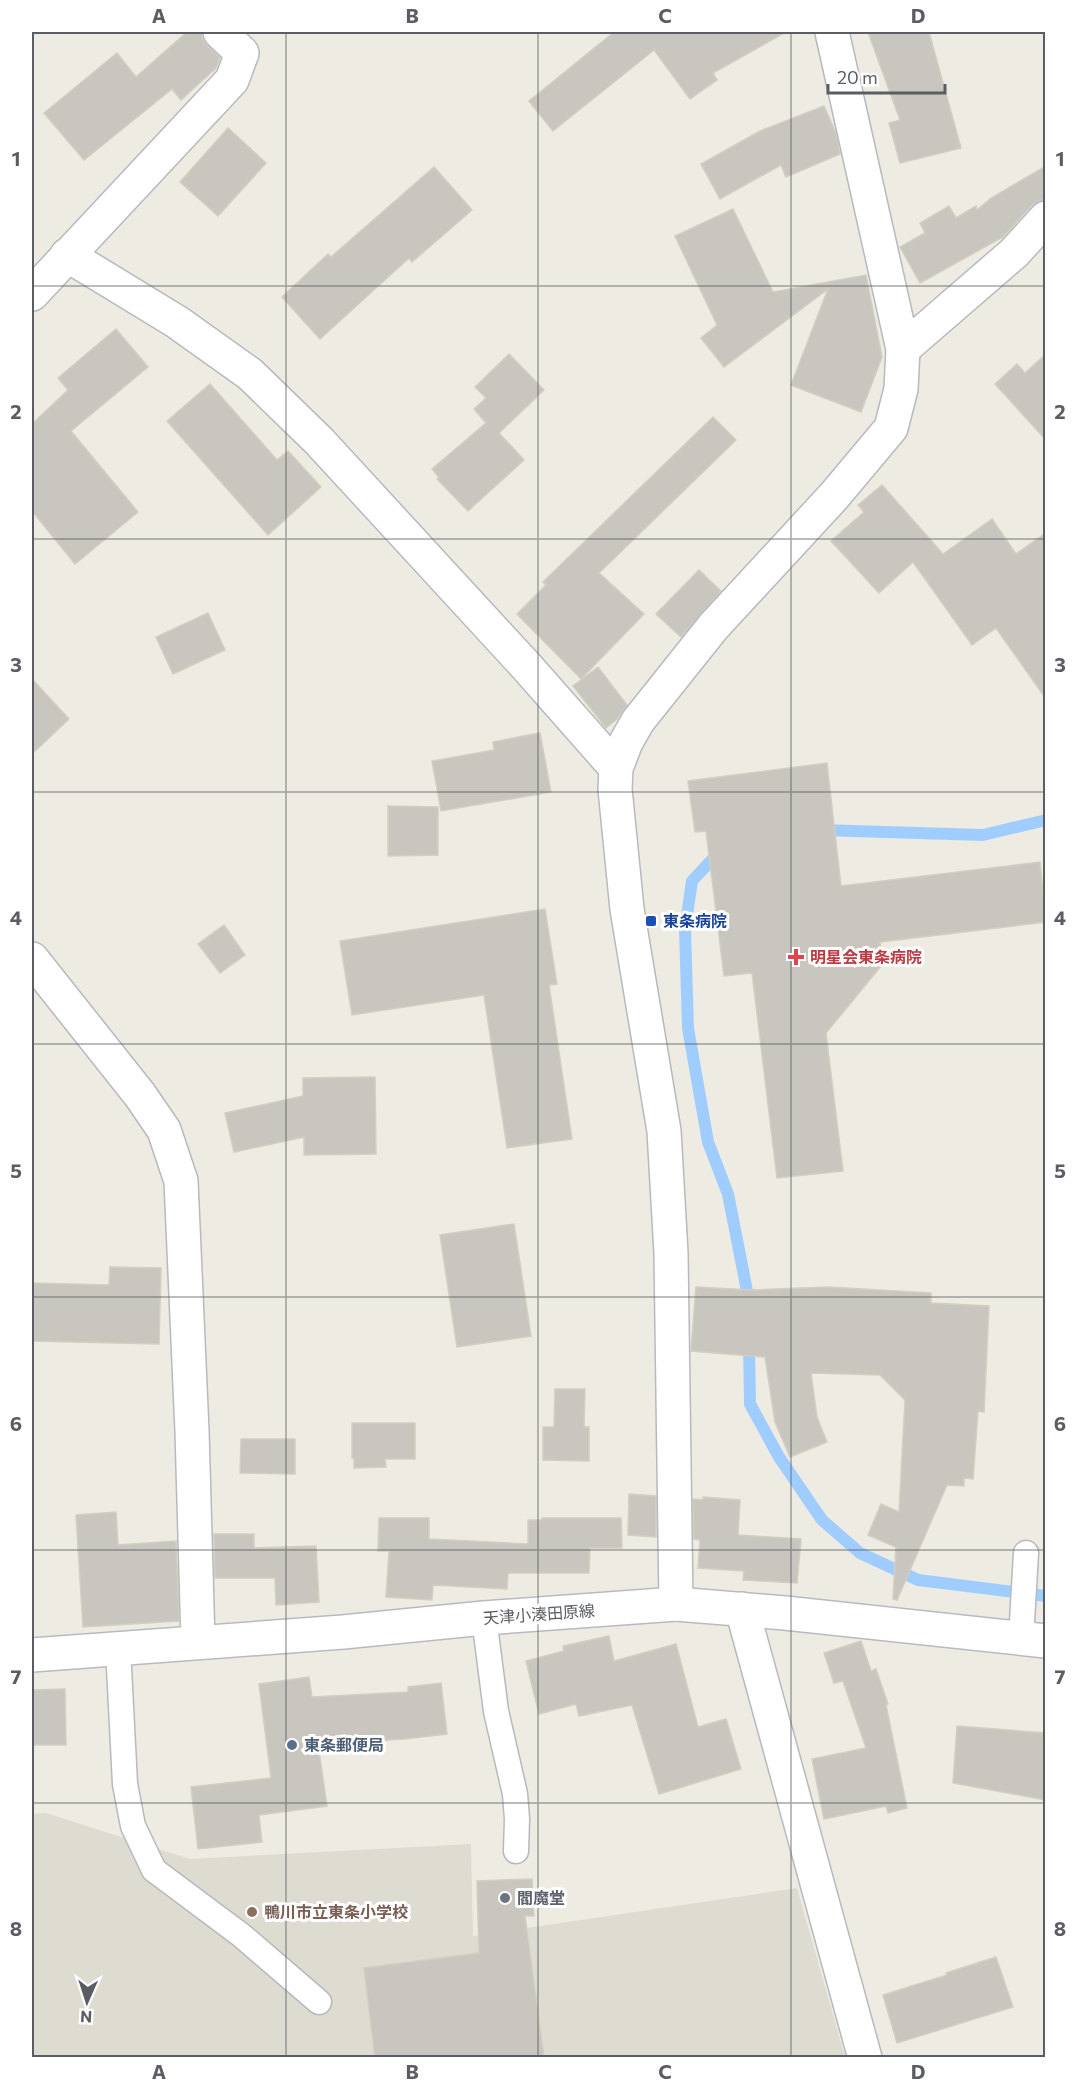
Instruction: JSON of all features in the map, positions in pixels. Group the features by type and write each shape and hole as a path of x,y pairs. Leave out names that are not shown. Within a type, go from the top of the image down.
{"street":[{"path":"32,294 232,80 242,53 220,32"},
{"path":"676,1604 671,1264 664,1131 627,909 617,810 616,768 626,742 638,721 713,627 834,496 891,428 901,389 903,350 832,32"},
{"path":"903,350 1014,253 1046,218"},
{"path":"67,255 177,322 250,374 326,449 527,667 616,768"},
{"path":"32,959 140,1095 164,1130 181,1181 198,1642"},
{"name":"天津小湊田原線","path":"32,1655 676,1604 1030,1629"},
{"path":"742,1609 865,2058"}],"lane":[{"path":"1026,1553 1030,1629"},
{"path":"484,1618 496,1711 515,1794 516,1851"},
{"path":"118,1648 125,1784 133,1826 154,1870 241,1935 319,2002"}],"shaded area":[{"name":"鴨川市立東条小学校","path":"46,1813 190,1859 471,1844 473,1936 797,1888 845,2057 32,2058 32,1814"}],"building":[{"path":"187,32 202,32 202,38 220,58 216,68 181,100 172,89 84,160 44,113 117,53 136,77"},
{"path":"614,32 786,32 713,73 717,80 690,99 654,50 553,131 529,101"},
{"path":"868,32 929,32 961,148 900,163 889,123 900,120"},
{"path":"824,106 836,133 840,154 786,177 781,165 720,199 701,164 760,131"},
{"path":"228,128 266,163 218,216 180,182"},
{"path":"1046,166 1046,198 1032,205 1003,237 920,283 900,247 925,233 920,223 949,206 956,218 976,206 977,210 991,198"},
{"path":"434,167 472,210 412,262 409,258 320,339 282,297 328,254 331,257"},
{"path":"733,209 773,292 866,275 882,357 861,412 791,385 828,289 724,367 701,338 717,325 675,236"},
{"path":"116,329 148,367 71,431 138,512 75,564 32,511 32,424 68,390 58,378"},
{"path":"509,354 544,390 499,433 524,460 468,511 437,479 439,477 432,469 486,423 474,409 486,398 475,387"},
{"path":"1046,354 1046,440 995,384 1017,364 1025,373"},
{"path":"210,384 277,460 288,451 321,487 268,535 167,421"},
{"path":"713,417 736,440 599,573 644,614 581,679 517,614 546,585 543,582"},
{"path":"882,485 943,554 992,519 1016,554 1046,533 1046,699 996,628 972,645 913,562 879,593 831,541 864,512 858,505"},
{"path":"699,570 721,591 681,637 656,614"},
{"path":"208,613 225,650 173,674 156,637"},
{"path":"598,667 627,705 617,719 606,728 573,686"},
{"path":"32,679 69,719 32,754"},
{"path":"540,733 551,792 441,811 432,761 494,750 493,742"},
{"path":"827,763 841,886 1040,862 1046,922 880,942 882,965 826,1033 843,1171 777,1178 752,973 724,976 706,831 695,832 688,781"},
{"path":"388,806 438,807 438,855 388,856"},
{"path":"545,909 557,984 549,985 572,1139 507,1148 484,995 352,1015 340,941"},
{"path":"224,925 245,955 220,973 198,944"},
{"path":"375,1077 376,1154 304,1155 304,1137 234,1152 225,1113 303,1096 303,1078"},
{"path":"514,1224 531,1336 457,1347 440,1235"},
{"path":"110,1267 161,1268 159,1344 32,1341 32,1283 109,1285"},
{"path":"696,1287 751,1290 827,1287 931,1293 931,1303 989,1306 984,1412 978,1411 973,1479 964,1478 964,1486 947,1485 897,1600 893,1599 896,1547 868,1535 881,1504 899,1512 905,1400 880,1375 811,1373 817,1417 827,1442 790,1457 775,1422 765,1357 691,1351"},
{"path":"555,1389 585,1389 584,1427 589,1427 589,1461 543,1460 543,1427 554,1427"},
{"path":"352,1423 415,1423 415,1459 385,1459 386,1467 354,1468"},
{"path":"241,1439 295,1439 295,1474 240,1473"},
{"path":"629,1494 656,1496 656,1537 628,1535"},
{"path":"703,1497 740,1500 738,1535 801,1539 797,1583 743,1580 744,1571 698,1568 700,1540 694,1539 693,1499 703,1500"},
{"path":"116,1512 118,1545 176,1541 179,1621 83,1627 76,1515"},
{"path":"379,1518 429,1518 429,1539 528,1544 528,1520 621,1518 622,1548 590,1548 589,1573 508,1573 507,1589 433,1585 432,1600 386,1597 389,1551 378,1551"},
{"path":"214,1534 254,1534 254,1548 316,1546 319,1602 276,1605 275,1578 215,1578"},
{"path":"609,1636 614,1661 676,1644 698,1727 726,1719 741,1769 659,1794 632,1705 579,1716 576,1704 539,1714 526,1661 564,1651 563,1646"},
{"path":"861,1641 871,1671 876,1669 888,1704 886,1705 907,1808 888,1813 886,1806 824,1819 812,1759 866,1748 843,1681 834,1683 824,1653"},
{"path":"309,1677 312,1697 408,1692 408,1687 441,1683 447,1734 318,1744 327,1806 259,1815 262,1842 198,1849 191,1787 271,1778 259,1684"},
{"path":"65,1689 66,1745 32,1745 32,1690"},
{"path":"957,1726 1046,1733 1046,1800 953,1783"},
{"path":"532,1879 534,1916 525,1916 544,2058 375,2058 364,1968 479,1953 477,1881"},
{"path":"996,1957 1013,2007 897,2043 883,1995"}],"waterway":[{"path":"820,830 983,835 1046,820"},
{"path":"721,850 692,881 685,929 688,1028 708,1142 728,1194 748,1305"},
{"path":"749,1341 750,1404 779,1457 822,1520 860,1553 918,1580 1046,1596"}],"place":[{"name":"東条病院","path":"651,921"},
{"name":"明星会東条病院","path":"796,957"},
{"name":"東条郵便局","path":"292,1745"},
{"name":"閻魔堂","path":"505,1898"},
{"name":"鴨川市立東条小学校","path":"252,1912"}]}
